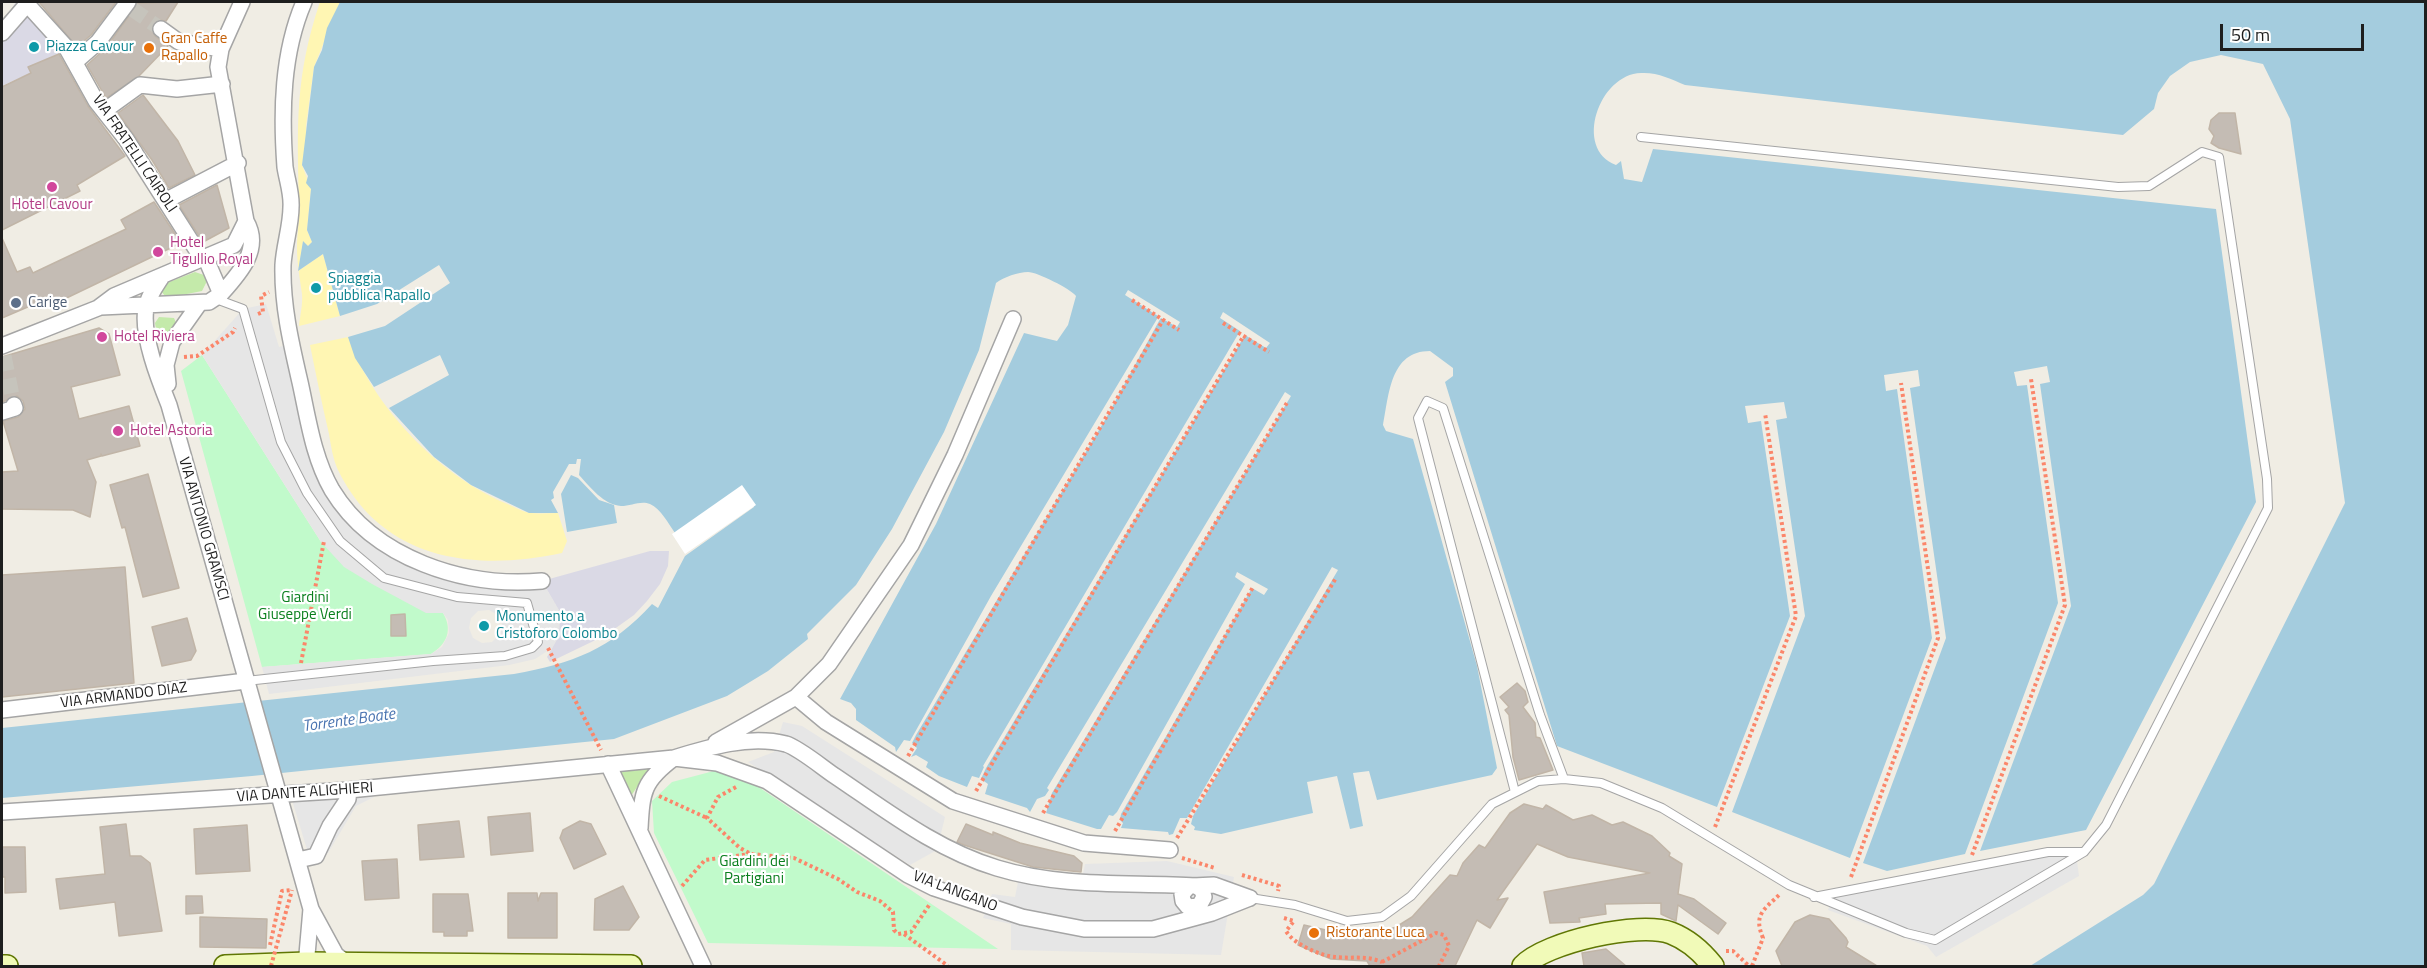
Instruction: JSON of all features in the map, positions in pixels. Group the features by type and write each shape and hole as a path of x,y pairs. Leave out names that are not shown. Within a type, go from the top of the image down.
{"main road":[{"path":"1522,966 1533,956 1564,942 1650,930 1669,932 1717,959"},
{"path":"225,966 347,963 631,966"},
{"path":"2,966 8,966"}],"street":[{"path":"98,308 199,304 219,296 239,274 253,245 252,232 246,221 238,163 218,67 221,49 242,2"},
{"path":"304,2 288,60 282,114 291,206 283,265 289,337 312,442 332,490 347,510 377,540 401,555 458,574 523,582 542,581"},
{"path":"2,33 28,3"},
{"name":"VIA FRATELLI CAIROLI","path":"28,3 66,47 104,111 126,139 205,259 219,296"},
{"path":"75,62 98,42 128,5"},
{"path":"161,29 178,42 221,49"},
{"path":"104,111 140,86 177,89 222,84"},
{"path":"166,200 238,163"},
{"path":"2,349 98,308 114,296 161,278 234,245 246,221"},
{"path":"146,307 161,278"},
{"path":"169,405 165,365 172,342 199,304"},
{"name":"VIA ANTONIO GRAMSCI","path":"146,307 146,330 160,383 169,405 310,909"},
{"path":"706,748 795,697 829,664 911,545 955,455 1013,320"},
{"name":"VIA ARMANDO DIAZ","path":"2,711 246,681"},
{"path":"795,697 826,722 953,801 1084,843 1170,850"},
{"name":"VIA LANGANO","path":"674,758 706,748 750,742 787,744 944,848 997,868 1053,880 1105,885 1214,885 1251,898"},
{"path":"640,828 642,791 655,772 674,758"},
{"name":"VIA LANGANO","path":"608,764 674,758 717,763 767,781 909,875 934,888 1022,917 1084,929 1153,929 1194,918 1251,898"},
{"path":"608,764 703,966"},
{"name":"VIA DANTE ALIGHIERI","path":"2,812 350,790 608,764"},
{"path":"298,860 316,856 330,826 348,799 350,790"},
{"path":"1183,901 1188,907 1195,908 1201,904 1204,897 1202,890 1191,886 1182,894 1183,901 1194,918"},
{"path":"1194,918 1204,897"},
{"path":"310,909 336,955 347,963"},
{"path":"306,965 310,909"}],"lane":[{"path":"1251,898 1295,905 1347,921 1382,917 1411,896 1492,804 1538,781 1564,779 1601,783 1662,808 1789,885 1906,933 1935,940 2084,852 2106,825 2268,508 2267,479 2219,157 2202,152 2149,186 2118,187 1641,137"},
{"path":"219,296 243,309 281,442 307,493 340,541 384,578 457,597 527,603 538,642 532,648 505,656 433,661 246,681"},
{"path":"1515,792 1418,418 1427,400 1443,408 1540,715 1564,779"},
{"path":"1814,897 2048,852 2084,852"}],"path":[{"path":"1132,300 1179,330"},
{"path":"908,756 1163,320"},
{"path":"1223,323 1269,352"},
{"path":"976,791 1244,337"},
{"path":"1968,867 2065,605 2031,379"},
{"path":"1846,891 1938,638 1901,383"},
{"path":"1042,813 1288,401"},
{"path":"1711,837 1796,616 1765,413"},
{"path":"299,675 328,523"},
{"path":"1170,850 1336,578"},
{"path":"1115,832 1253,587"},
{"path":"550,649 598,743"},
{"path":"707,818 718,797 736,788 741,772"},
{"path":"647,784 663,798 707,818 740,848 751,854"},
{"path":"671,897 705,860 751,854 794,858 838,879 857,892 880,901 893,912 894,930 898,934 904,934 915,927 929,905 934,888"},
{"path":"271,966 298,860"},
{"path":"1717,959 1733,951 1750,966 1763,938 1757,925 1760,913 1789,885"},
{"path":"265,966 282,891 292,890"},
{"path":"1294,921 1286,931 1290,939 1333,957 1370,957 1383,964 1436,933 1444,935 1449,946 1439,966"},
{"path":"904,934 948,966"}],"green space":[{"path":"195,272 204,275 207,281 202,291 172,297 165,296 161,291 164,284"},
{"path":"159,317 174,318 177,325 164,344 158,341 155,323"},
{"name":"Giardini Giuseppe Verdi","path":"202,355 321,542 443,613 448,631 437,650 431,654 262,667 181,371"},
{"path":"651,766 631,796 619,771"},
{"name":"Giardini dei Partigiani","path":"729,767 998,949 708,943 654,833 652,801 672,782"}],"sand":[{"path":"320,2 340,2 314,67 306,126 307,139 302,165 311,189 307,230 312,242 308,246 303,242 298,269 298,124 302,77"},
{"name":"Spiaggia pubblica Rapallo","path":"323,254 340,316 299,326 302,298 299,271"},
{"path":"348,337 359,363 374,388 410,435 432,456 455,475 518,509 531,513 558,513 567,541 562,553 529,559 496,561 464,559 433,552 405,541 379,524 357,500 336,466 310,345"}],"shaded area":[{"name":"Piazza Cavour","path":"16,2 33,2 63,52 28,67 31,73 4,85 6,89 2,91 2,23"},
{"path":"266,304 279,347 286,345 320,471 403,559 543,583 560,612 559,636 552,648 535,659 509,665 269,694 262,667 431,654 442,647 449,633 448,620 443,613 426,613 372,584 344,567 321,542 202,355 243,309","holes":["489,610 498,615 502,624 500,634 492,642 482,643 473,638 469,628 471,618 478,611"]},
{"path":"650,551 669,551 668,566 660,584 647,601 634,615 606,635 550,662 547,657 559,636 560,612 542,581"},
{"path":"783,722 802,726 945,817 937,850 910,865 748,762 774,752"},
{"path":"374,797 356,806 328,853 312,866 292,800"},
{"path":"2076,854 2079,876 1936,957 1927,946 1828,910 1833,897 2048,855"},
{"path":"1167,861 1234,877 1221,955 1011,950 1011,924 983,918 992,894 1015,897 1021,867 1052,875 1083,874 1085,864"}],"water":[{"name":"Torrente Boate","path":"340,2 2425,2 2425,966 2030,966 2143,895 2154,884 2345,503 2290,119 2263,64 2221,55 2190,62 2170,76 2158,93 2154,109 2123,135 1685,85 1664,76 1647,73 1626,77 1613,86 1603,98 1594,129 1596,144 1603,156 1616,165 1621,161 1624,179 1642,182 1653,149 2216,209 2256,502 2086,830 1980,851 2071,606 2040,384 2050,382 2047,366 2014,372 2017,386 2027,385 2058,603 1965,854 1887,871 1863,863 1946,638 1910,388 1920,386 1918,370 1884,375 1886,391 1897,389 1932,638 1850,858 1732,812 1805,616 1776,420 1787,418 1784,402 1745,406 1748,423 1761,421 1790,616 1717,807 1557,746 1445,382 1453,376 1453,368 1430,351 1417,353 1407,358 1399,367 1390,388 1383,425 1386,431 1413,439 1477,666 1497,768 1492,775 1377,800 1369,771 1353,773 1363,826 1350,829 1337,776 1307,782 1313,813 1221,834 1194,830 1195,827 1191,824 1193,816 1338,570 1332,567 1187,818 1180,818 1173,834 1169,835 1168,832 1121,828 1123,823 1120,820 1121,814 1252,588 1264,595 1268,589 1237,572 1235,577 1245,584 1117,812 1113,816 1109,815 1101,829 1046,813 1052,793 1291,396 1285,392 1047,788 1049,790 1045,796 1037,799 1030,812 1027,808 985,794 988,784 981,779 986,768 1245,335 1266,348 1270,343 1223,312 1220,318 1240,331 983,766 979,778 972,776 967,787 939,776 926,767 928,762 916,755 911,757 917,748 912,743 916,735 1105,420 1159,321 1161,318 1177,327 1180,322 1128,290 1125,295 1158,316 1157,319 991,596 910,741 904,740 896,752 895,747 856,720 856,709 851,703 840,699 936,524 1024,333 1057,341 1068,325 1076,296 1054,281 1028,272 1011,275 996,283 979,350 944,432 892,529 856,585 807,634 808,639 768,671 727,696 614,739 252,776 2,798 2,728 514,674 573,659 621,633 652,604 658,608 685,556 754,507 742,487 675,533 661,513 650,504 621,506 603,499 579,475 581,459 577,459 576,464 569,464 553,492 554,498 551,500 558,513 529,513 471,485 434,457 389,408 449,375 440,355 374,387 355,358 348,337 385,326 450,283 439,265 377,304 340,316 323,254 298,271 303,241 308,246 312,242 307,230 311,189 306,183 308,176 302,165 314,67 322,50 327,28"},
{"path":"571,475 578,478 599,500 614,505 617,523 567,532 561,494"}],"pier":[{"path":"742,485 756,505 685,554 672,534"}],"building":[{"path":"39,2 116,2 91,35 77,47"},
{"path":"178,2 166,21 158,20 151,27 155,36 168,46 139,76 106,98 87,65 106,48 138,3"},
{"path":"59,54 88,106 125,156 77,185 80,191 2,230 2,87 31,73 28,67"},
{"path":"143,95 178,141 195,175 169,188 118,113"},
{"path":"2219,113 2235,113 2241,154 2219,148 2211,143 2214,136 2209,129 2211,120"},
{"path":"217,185 229,228 203,242 179,205"},
{"path":"154,202 181,243 54,304 51,297 2,318 2,238 17,272 30,267 33,273 126,229 121,220"},
{"path":"99,328 109,334 120,375 71,387 79,419 129,406 140,446 102,456 101,454 101,456 87,460 96,482 90,517 73,510 2,509 2,472 18,471 3,421 18,417 25,409 23,401 17,396 2,402 2,357"},
{"path":"148,474 179,588 143,597 125,527 122,528 110,485"},
{"path":"125,567 134,683 2,697 2,575"},
{"path":"405,614 406,636 391,636 391,615"},
{"path":"187,618 196,651 191,660 162,666 152,627"},
{"path":"1517,683 1525,691 1528,702 1523,707 1535,723 1536,737 1540,738 1553,770 1519,780 1513,757 1509,715 1505,710 1509,707 1500,697"},
{"path":"1524,804 1543,809 1546,805 1573,820 1592,815 1612,825 1623,822 1652,836 1670,853 1669,856 1682,864 1678,894 1694,899 1726,923 1718,934 1678,905 1676,921 1661,914 1661,903 1605,904 1606,914 1579,918 1580,922 1550,923 1544,892 1650,873 1568,857 1537,844 1497,900 1508,898 1490,928 1477,920 1455,966 1370,966 1367,961 1331,959 1298,945 1304,925 1352,936 1376,934 1396,927 1412,917 1450,875 1457,876 1463,863 1479,845 1485,848 1510,813"},
{"path":"530,813 533,851 491,855 488,817"},
{"path":"459,821 464,857 420,860 418,825"},
{"path":"580,821 591,824 606,854 574,869 560,838 563,830"},
{"path":"126,824 130,856 141,856 150,863 162,931 119,936 115,902 60,909 56,879 105,874 100,827"},
{"path":"966,824 1020,843 1074,856 1082,863 1081,872 1033,867 964,845 957,842"},
{"path":"247,825 250,871 196,874 194,829"},
{"path":"2,847 25,847 26,892 5,893 5,877 2,877"},
{"path":"397,859 399,898 365,900 362,861"},
{"path":"623,886 639,917 629,930 594,930 595,899"},
{"path":"508,893 537,893 538,901 541,893 557,893 557,938 508,938"},
{"path":"433,894 468,894 473,931 467,931 467,936 444,936 444,932 433,932"},
{"path":"186,896 202,896 203,913 186,914"},
{"path":"1810,915 1829,919 1846,938 1848,942 1846,947 1877,966 1782,966 1776,951 1795,922"},
{"path":"200,917 267,919 266,948 200,947"},
{"path":"1606,949 1626,966 1584,966 1582,953"}],"tunnel":[{"path":"132,9 161,29"},
{"path":"4,356 14,405"}],"place":[{"name":"Piazza Cavour","path":"34,47"},
{"name":"Gran Caffe Rapallo","path":"149,48"},
{"name":"Hotel Cavour","path":"52,187"},
{"name":"Hotel Tigullio Royal","path":"158,252"},
{"name":"Spiaggia pubblica Rapallo","path":"316,288"},
{"name":"Carige","path":"16,303"},
{"name":"Hotel Riviera","path":"102,337"},
{"name":"Hotel Astoria","path":"118,431"},
{"name":"Monumento a Cristoforo Colombo","path":"484,626"},
{"name":"Ristorante Luca","path":"1314,933"}]}
